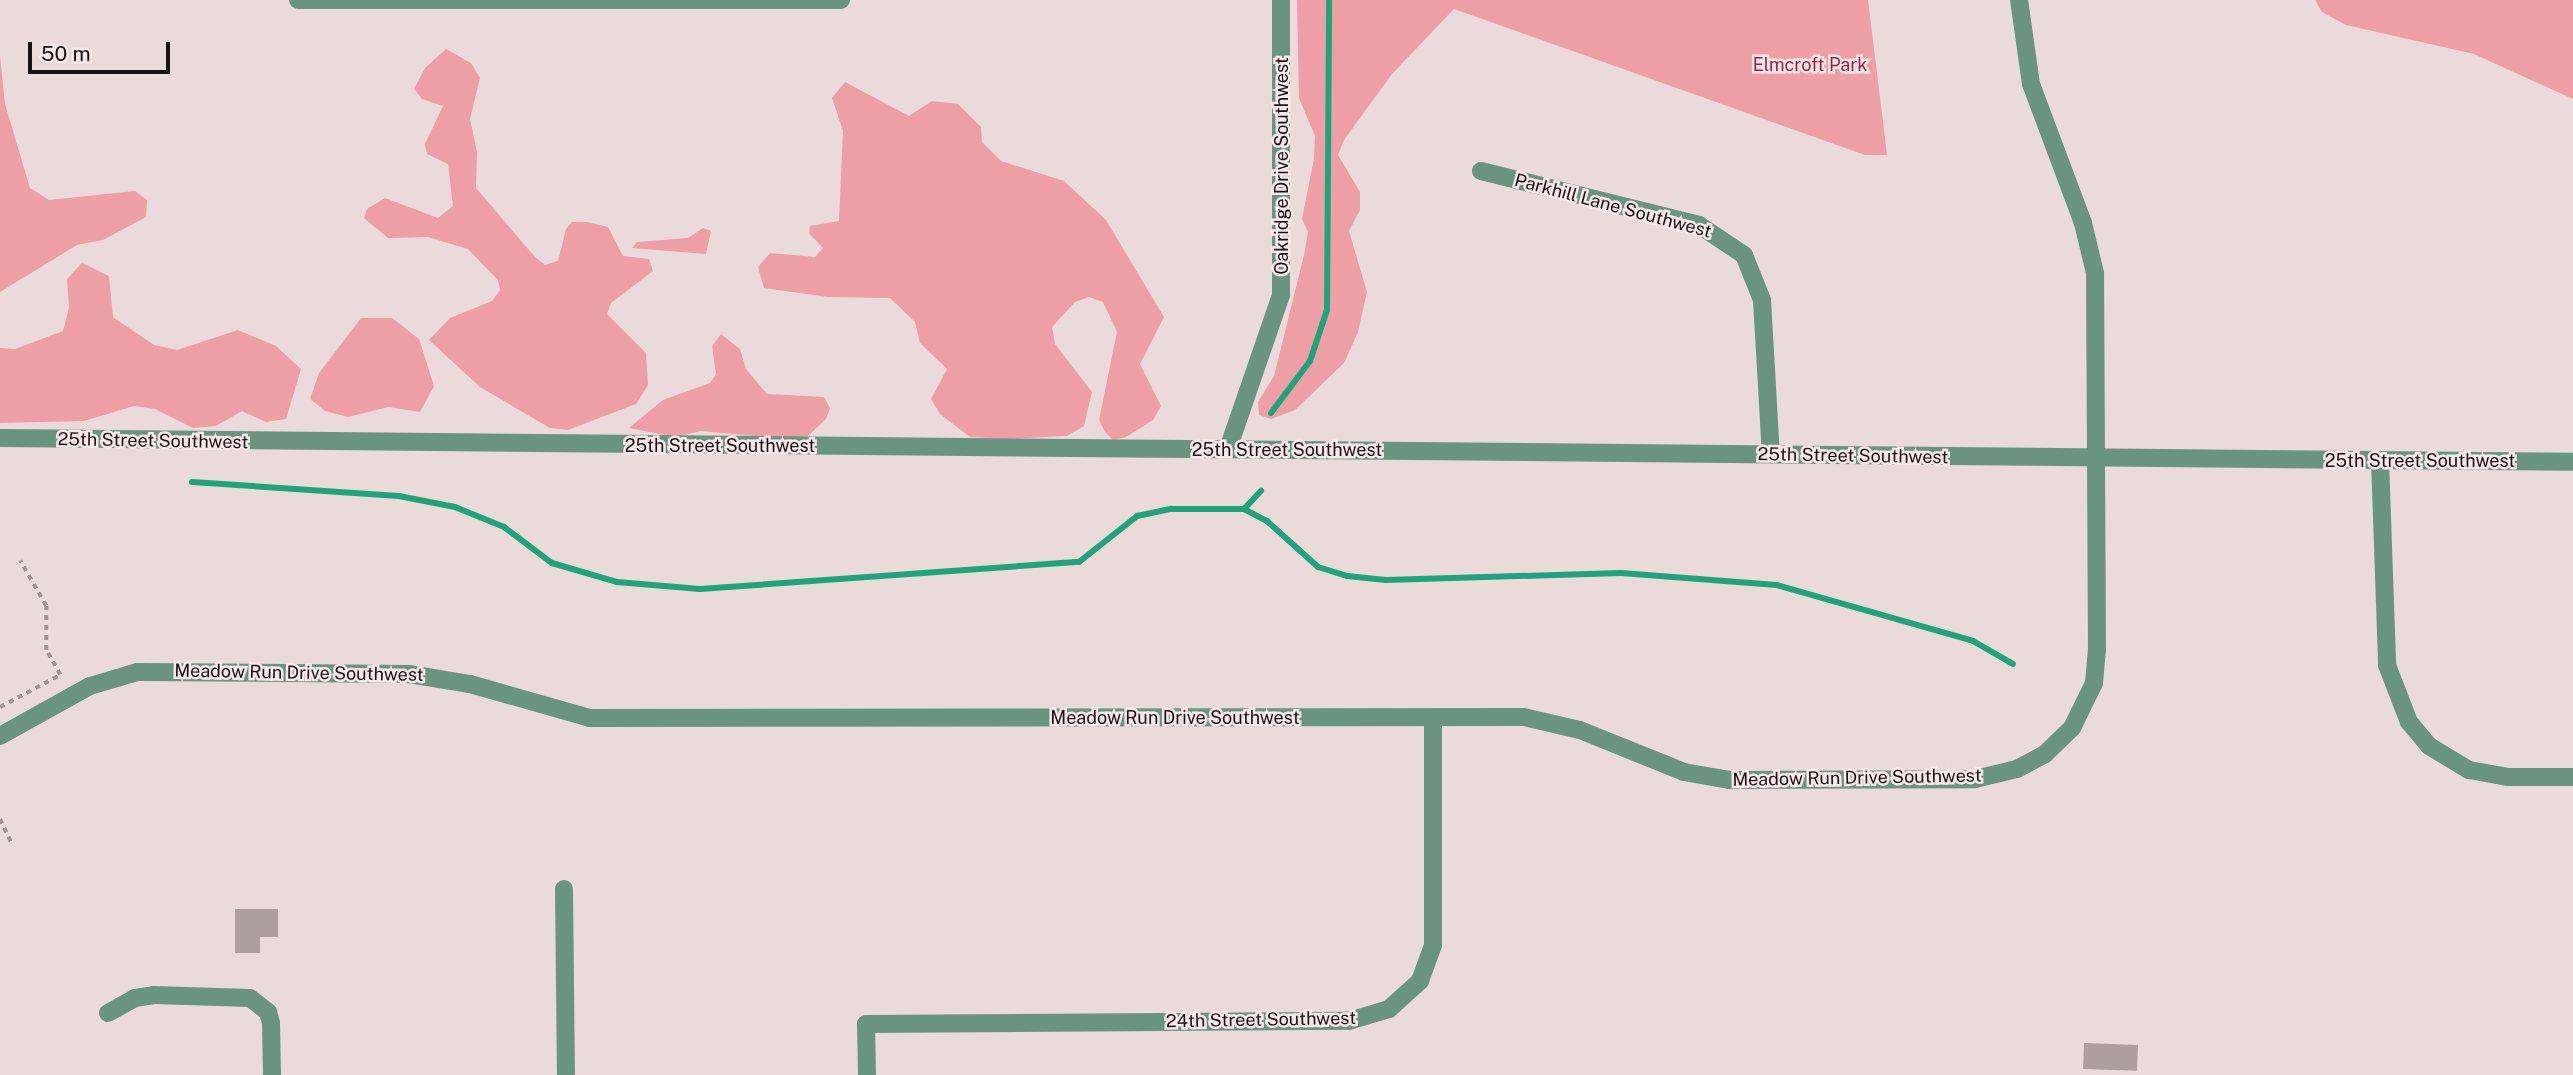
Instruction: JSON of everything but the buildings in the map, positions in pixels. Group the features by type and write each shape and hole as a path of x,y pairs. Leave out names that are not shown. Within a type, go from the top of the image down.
{"street":[{"path":"298,0 841,0"},
{"name":"Oakridge Drive Southwest","path":"1228,449 1268,342 1283,282 1281,0"},
{"name":"Meadow Run Drive Southwest","path":"0,736 90,686 125,674 158,670 419,675 590,718 1550,721 1684,772 1731,780 1975,779 2017,769 2060,742 2094,683 2095,273 2083,223 2031,84 2019,0"},
{"name":"Parkhill Lane Southwest","path":"1481,171 1699,225 1744,255 1762,300 1771,454"},
{"name":"25th Street Southwest","path":"0,438 1771,454 2094,460 2573,462"},
{"path":"2380,460 2388,665 2395,697 2409,722 2429,746 2469,770 2507,777 2573,777"},
{"name":"24th Street Southwest","path":"867,1075 866,1024 1349,1021 1388,1009 1420,982 1433,945 1433,719"},
{"path":"564,889 566,1075"},
{"path":"108,1013 135,998 154,995 250,998 271,1023 272,1075"}],"path":[{"path":"0,707 60,675 46,650 46,606 20,561"},
{"path":"0,819 11,842"}],"green space":[{"name":"Elmcroft Park","path":"1297,0 1868,0 1887,155 1865,155 1454,9 1392,74 1344,140 1338,155 1360,192 1360,210 1349,231 1367,292 1358,332 1344,363 1295,410 1271,419 1259,415 1258,402 1274,376 1304,255 1308,232 1302,219 1314,159 1315,136 1299,98"},
{"path":"2315,0 2573,0 2573,99 2474,54 2346,25 2322,12"},
{"path":"446,49 471,63 480,78 470,119 477,152 476,188 535,257 545,265 558,261 566,229 572,222 587,222 608,227 623,256 649,259 653,271 611,303 607,314 646,353 648,385 636,404 568,430 550,428 480,387 429,340 450,318 492,301 500,290 498,280 468,249 428,237 388,238 364,218 367,209 385,198 438,218 453,206 448,164 427,154 425,144 443,106 422,99 414,89 425,68"},
{"path":"0,56 5,104 30,188 49,200 135,191 147,200 146,217 103,240 77,245 0,292"},
{"path":"845,82 909,116 932,101 958,104 981,127 982,142 1001,161 1064,181 1106,220 1164,317 1140,364 1161,406 1153,420 1126,437 1113,440 1105,432 1099,420 1117,332 1103,302 1089,297 1075,302 1052,327 1055,344 1092,392 1084,426 1067,436 1007,439 970,437 940,414 931,399 947,369 920,343 915,322 890,298 828,297 764,288 758,267 770,253 815,257 823,248 809,233 810,226 839,221 843,131 832,98"},
{"path":"703,228 711,231 706,254 632,248 637,242 688,238"},
{"path":"82,263 109,276 113,317 154,345 177,350 238,330 276,346 301,369 286,419 266,422 242,411 216,426 193,428 155,409 134,406 84,421 0,423 0,348 15,349 63,331 69,308 67,279"},
{"path":"361,318 392,318 419,339 434,386 420,412 388,407 348,417 325,411 310,399 319,373"},
{"path":"721,334 740,349 746,369 767,394 824,397 830,408 826,419 808,436 789,439 701,431 675,437 629,428 663,400 710,383 716,374 712,346"}],"waterway":[{"path":"1271,413 1310,361 1327,310 1329,0"},
{"path":"192,482 399,496 455,507 504,527 552,563 617,582 700,589 1079,562 1137,516 1171,509 1244,509 1267,521 1318,567 1347,576 1386,580 1621,573 1777,585 1973,641 2013,664"},
{"path":"1244,509 1261,491"}]}
